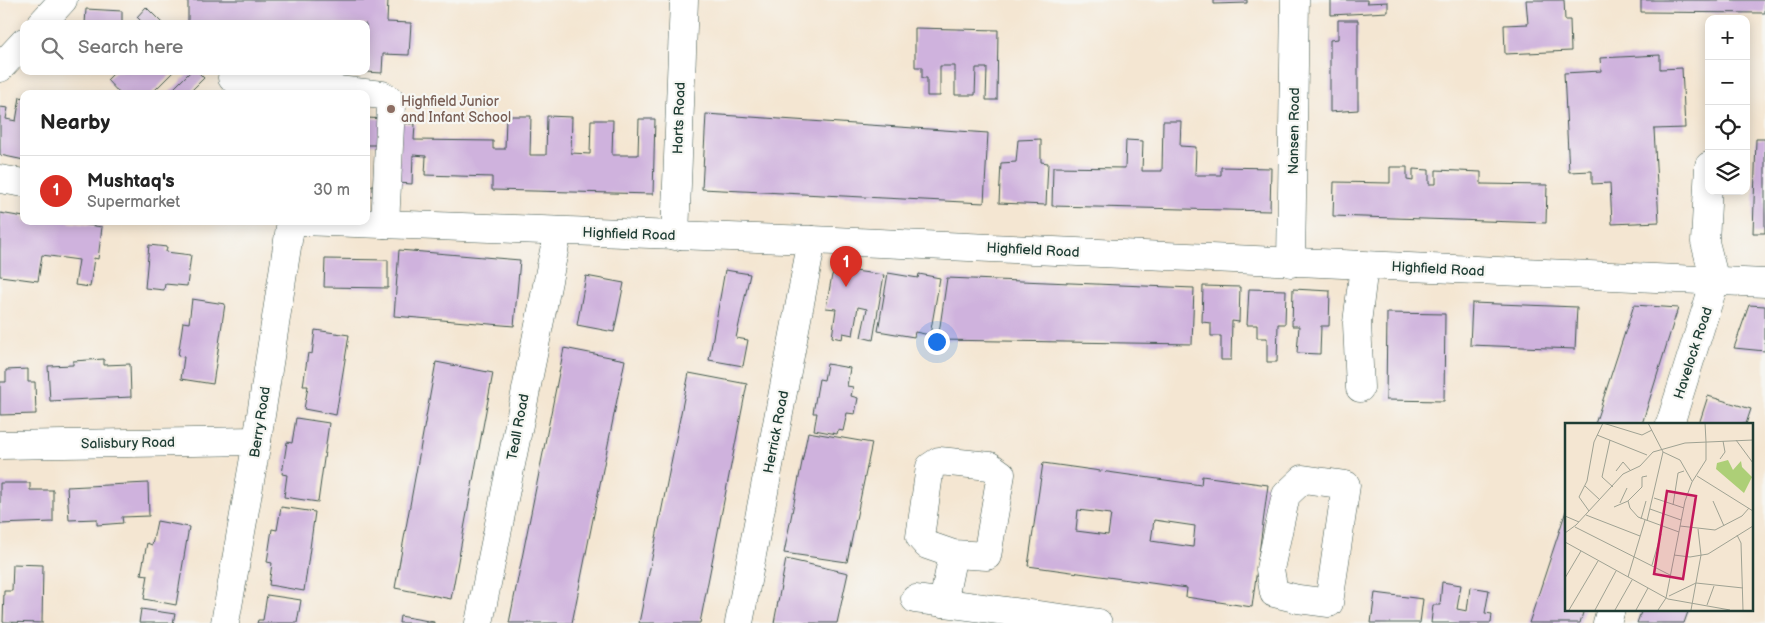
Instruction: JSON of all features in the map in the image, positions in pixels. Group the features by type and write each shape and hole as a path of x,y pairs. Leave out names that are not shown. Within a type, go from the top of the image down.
{"street":[{"path":"45,20 63,0"},
{"name":"Harts Road","path":"675,236 684,0"},
{"name":"Nansen Road","path":"1291,263 1295,0"},
{"path":"0,68 20,46"},
{"path":"232,78 338,90"},
{"path":"370,94 382,95 389,100 391,106 384,224"},
{"path":"0,179 20,182"},
{"path":"1707,195 1704,242 1715,281"},
{"name":"Highfield Road","path":"370,223 812,240 1291,263 1765,282"},
{"name":"Berry Road","path":"225,623 257,442 289,225"},
{"name":"Teall Road","path":"479,623 558,231"},
{"name":"Herrick Road","path":"739,623 812,240"},
{"path":"1360,388 1357,323 1364,266"},
{"name":"Havelock Road","path":"1670,423 1715,281"},
{"name":"Salisbury Road","path":"0,445 257,442"},
{"path":"943,603 953,554"},
{"path":"915,600 1083,622"},
{"path":"1607,623 1611,610"}],"building":[{"path":"188,0 388,0 387,22 411,23 409,55 383,54 382,73 370,72 370,20 188,20"},
{"path":"1214,0 1247,0 1247,3 1214,4"},
{"path":"1331,0 1367,0 1367,3 1388,2 1388,12 1331,15"},
{"path":"1526,0 1564,0 1565,20 1570,20 1571,51 1505,54 1504,25 1528,24"},
{"path":"1641,0 1765,0 1765,13 1641,12"},
{"path":"146,7 159,20 140,20 137,17"},
{"path":"86,9 122,11 122,20 85,20"},
{"path":"1338,20 1358,20 1358,110 1330,112 1330,40 1338,39"},
{"path":"915,28 998,30 997,100 986,100 987,68 976,68 975,95 955,95 955,66 940,66 940,96 927,96 927,78 922,78 922,67 915,67"},
{"path":"1660,55 1660,69 1682,68 1685,128 1654,129 1659,222 1612,224 1610,183 1592,184 1592,171 1569,172 1564,73 1601,71 1600,58"},
{"path":"112,75 170,75 155,90 116,90 107,80"},
{"path":"187,75 201,75 204,78 192,90 172,90"},
{"path":"20,97 20,159 0,155 0,107 8,108 6,119 16,121"},
{"path":"706,114 988,133 984,203 702,189"},
{"path":"506,116 531,116 530,155 546,155 547,116 572,117 571,153 590,154 591,120 613,120 612,155 638,155 639,119 655,119 653,194 492,190 492,177 425,175 426,156 413,155 412,184 398,183 401,123 415,124 414,140 493,141 493,149 505,149"},
{"path":"370,118 388,119 387,145 370,145"},
{"path":"1163,121 1181,121 1180,146 1196,147 1195,175 1221,175 1221,167 1271,168 1270,211 1052,206 1053,167 1125,168 1126,140 1143,141 1142,171 1162,171"},
{"path":"1041,139 1041,162 1048,163 1046,205 999,203 1001,163 1016,162 1018,140"},
{"path":"1756,139 1765,139 1765,233 1753,233"},
{"path":"1390,167 1407,167 1407,180 1413,181 1413,169 1429,170 1429,184 1436,184 1436,170 1481,172 1481,184 1547,185 1546,223 1333,216 1334,182 1390,183"},
{"path":"370,186 374,186 374,196 370,196"},
{"path":"0,213 20,216 20,225 88,225 102,227 98,259 94,258 90,287 75,285 79,260 42,255 38,281 0,276"},
{"path":"149,245 167,247 166,252 191,255 187,286 165,284 164,290 145,288"},
{"path":"399,250 520,260 514,326 394,316"},
{"path":"325,259 388,260 388,288 324,287"},
{"path":"840,269 884,275 873,340 861,337 867,309 858,307 853,335 843,333 842,339 832,337 836,309 826,308 832,275"},
{"path":"725,270 750,274 736,338 748,340 743,366 709,360"},
{"path":"888,273 918,278 919,274 940,278 930,335 915,332 914,337 878,331"},
{"path":"586,276 624,283 614,332 577,325"},
{"path":"947,278 1194,288 1192,344 938,340"},
{"path":"1203,286 1240,287 1239,322 1232,321 1231,360 1221,360 1221,336 1211,336 1211,323 1202,322"},
{"path":"1249,289 1286,290 1285,324 1278,324 1277,362 1267,362 1267,338 1257,338 1257,325 1247,325"},
{"path":"1293,289 1330,291 1329,326 1321,326 1320,354 1297,353 1299,326 1292,326"},
{"path":"192,299 225,304 213,384 181,379 184,357 178,356 183,322 189,323"},
{"path":"1472,303 1577,307 1575,349 1470,345"},
{"path":"1634,305 1678,308 1642,423 1595,423"},
{"path":"1749,305 1765,306 1765,351 1734,348"},
{"path":"1387,313 1445,314 1444,401 1386,400"},
{"path":"315,330 349,335 336,415 304,409 308,386 303,386 308,353 312,354"},
{"path":"564,348 625,360 572,623 509,623"},
{"path":"104,359 104,365 130,364 131,397 50,401 48,366 73,365 73,361"},
{"path":"436,362 493,373 451,599 395,588"},
{"path":"827,364 850,368 847,386 853,387 851,396 858,398 855,414 847,413 843,431 838,430 837,434 814,430 817,413 813,413 819,379 824,380"},
{"path":"28,369 28,382 35,382 36,414 0,415 0,382 6,382 6,370"},
{"path":"689,373 747,384 700,623 639,623"},
{"path":"1708,396 1751,409 1746,423 1699,423"},
{"path":"296,418 329,423 318,502 284,497 287,475 282,474 287,442 292,443"},
{"path":"808,432 872,443 847,562 784,553"},
{"path":"1043,463 1201,485 1202,476 1268,485 1252,607 1186,597 1187,588 1028,566","holes":["1078,510 1111,514 1108,535 1076,531","1154,520 1195,526 1193,547 1151,541"]},
{"path":"0,483 30,483 30,490 53,490 53,522 0,524"},
{"path":"148,483 149,516 122,517 123,523 97,525 97,519 69,520 67,487"},
{"path":"281,507 315,512 304,591 269,585 272,563 267,562 272,529 277,530"},
{"path":"1565,514 1565,610 1584,610 1580,623 1529,623"},
{"path":"157,521 189,527 176,605 144,599 148,575 141,574 147,543 152,545"},
{"path":"786,559 848,573 837,623 774,623"},
{"path":"13,564 43,565 42,623 3,622 4,591 12,591"},
{"path":"1442,582 1461,585 1457,609 1467,611 1470,587 1489,590 1485,613 1492,614 1491,623 1431,623 1433,605 1440,605"},
{"path":"1375,593 1423,599 1420,623 1371,623"},
{"path":"267,595 301,600 297,623 257,623 258,620 263,620"},
{"path":"141,609 175,614 173,623 139,623"},
{"path":"1642,610 1689,610 1684,623 1637,623"},
{"path":"400,616 434,622 434,623 399,623"}],"place":[{"name":"Highfield Junior and Infant School","path":"391,109"},
{"name":"Mushtaq's","path":"846,287"}]}
